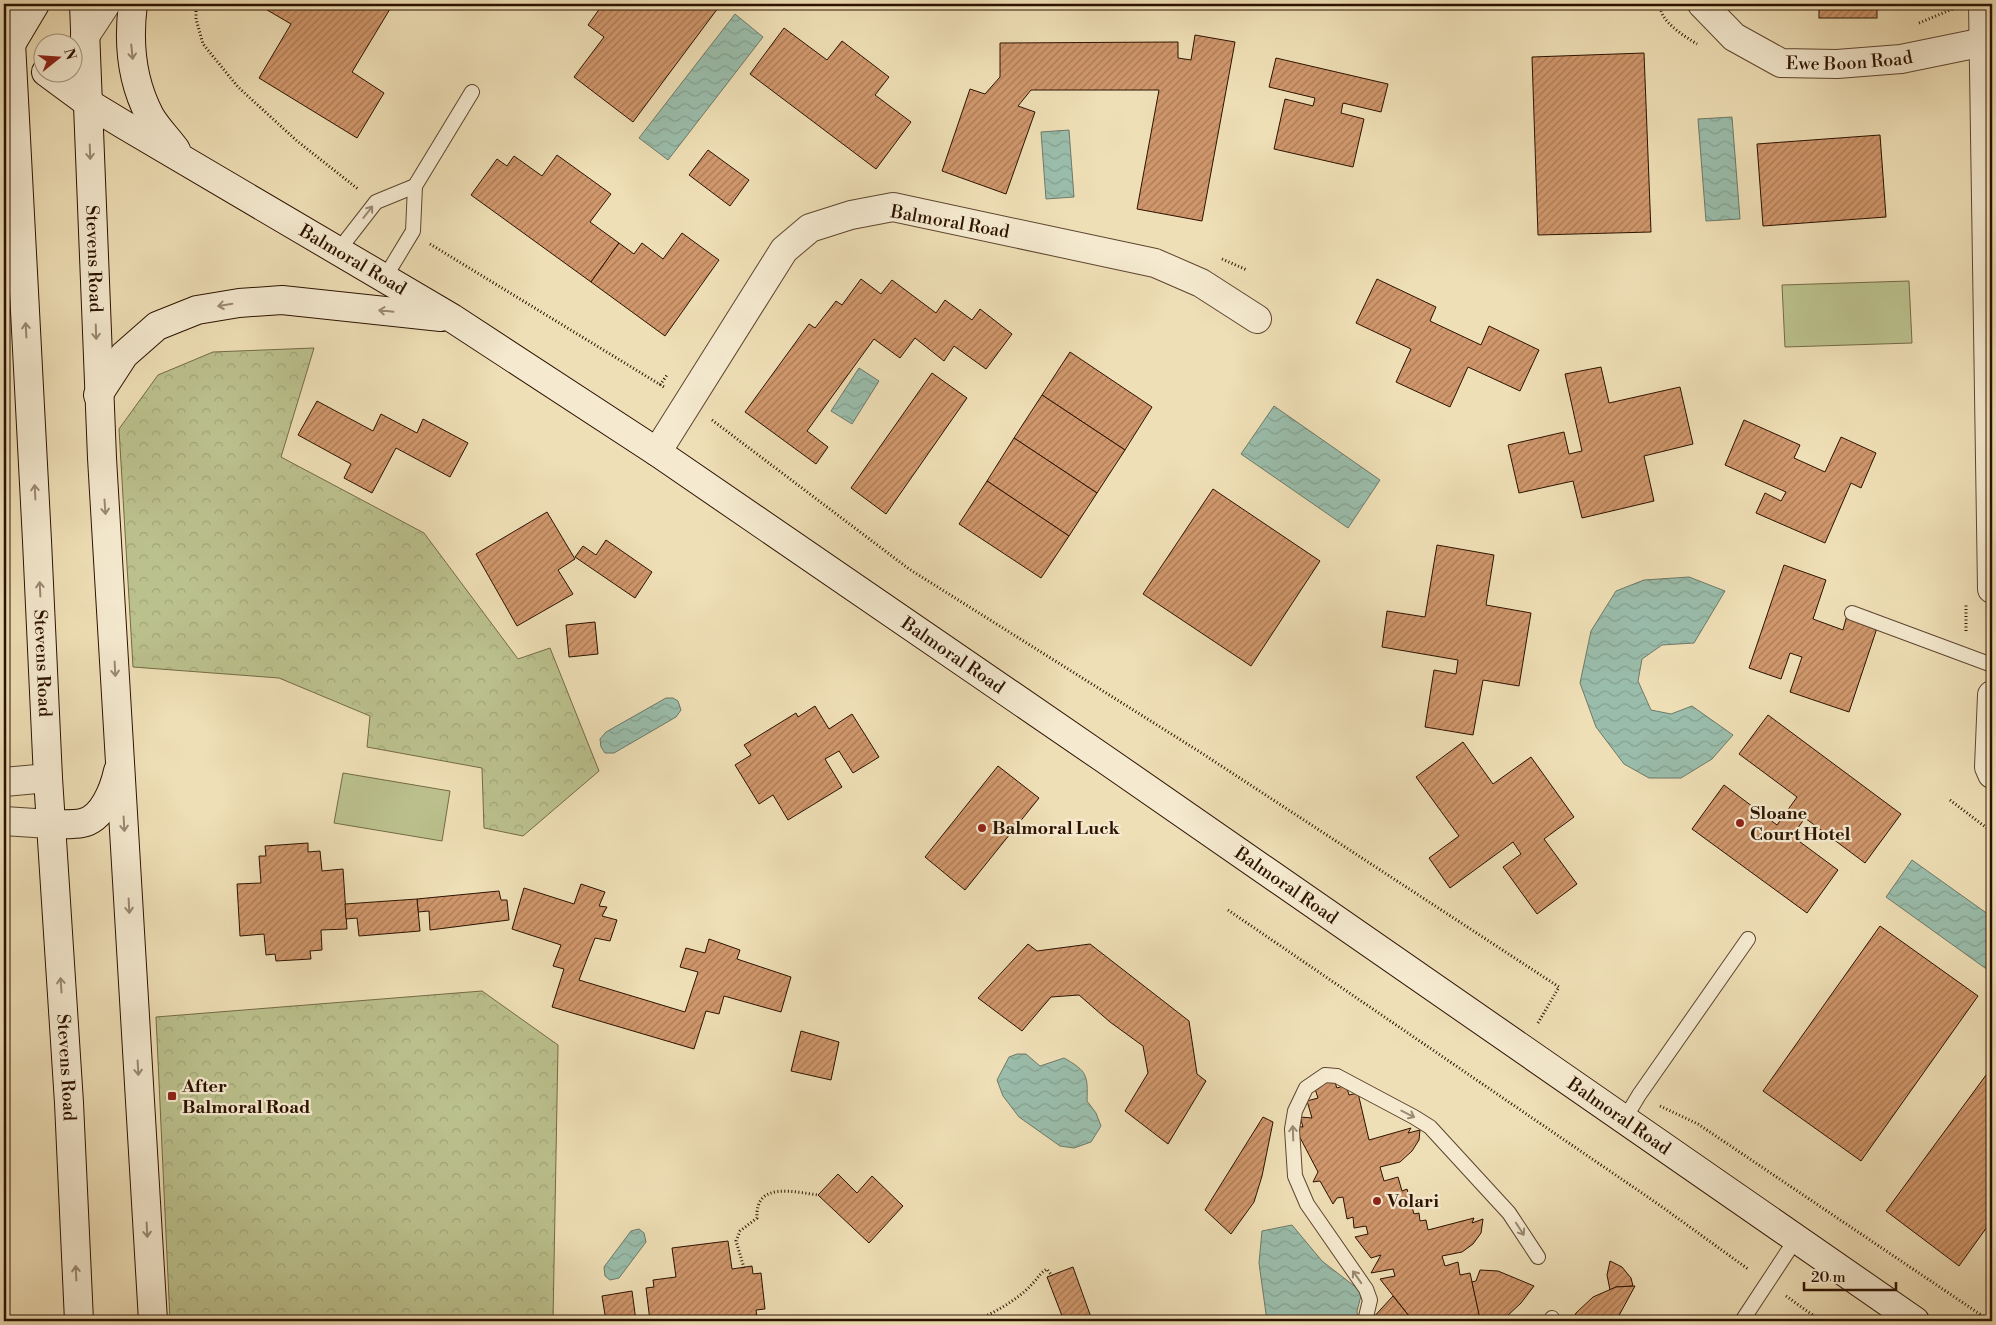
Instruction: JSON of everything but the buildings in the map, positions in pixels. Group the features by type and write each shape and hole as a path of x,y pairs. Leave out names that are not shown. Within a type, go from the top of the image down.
{"street":[{"name":"Stevens Road","path":"9,4 7,44 38,541 50,824 69,1103 79,1321"},
{"path":"32,63 7,44 35,4"},
{"name":"Stevens Road","path":"84,4 98,395 152,1321"},
{"path":"85,36 106,4"},
{"path":"133,4 130,29 137,83 151,117 183,160"},
{"name":"Ewe Boon Road","path":"1702,4 1734,37 1781,63 1837,64 1901,59 1984,42"},
{"path":"1983,4 1991,401 1992,589"},
{"name":"Balmoral Road","path":"60,82 88,103 452,318 657,452 1915,1321"},
{"name":"Balmoral Road","path":"657,452 784,250 810,228 851,215 893,207 1155,263 1201,283 1257,319"},
{"path":"98,395 124,355 157,326 197,310 239,303 282,300 452,318"},
{"path":"1992,695 1990,767 1992,774"},
{"path":"4,821 50,824 83,823 96,817 114,788 120,762"},
{"path":"4,782 48,778"}],"lane":[{"path":"384,279 413,231 415,186 472,92"},
{"path":"338,251 376,202 415,186"},
{"path":"1852,613 1992,665"},
{"path":"1624,1120 1639,1095 1748,939"},
{"path":"1365,1321 1370,1300 1366,1289 1307,1204 1295,1176 1292,1129 1295,1111 1306,1088 1325,1075 1337,1076 1414,1116 1430,1127 1509,1213 1538,1257"},
{"path":"1742,1321 1796,1239"}],"path":[{"path":"196,4 196,19 203,44 238,87 297,141 376,202"},
{"path":"1913,26 1956,7"},
{"path":"413,231 438,250 688,402 909,570 1200,752 1559,988 1536,1026"},
{"path":"1950,800 1992,832"},
{"path":"1228,910 1658,1204 1820,1321"},
{"path":"1639,1095 1698,1124 1990,1321"},
{"path":"744,1268 736,1241 740,1231 757,1218 757,1208 762,1199 779,1190 818,1195"},
{"path":"985,1321 986,1316 1003,1307 1032,1284 1040,1273 1047,1268 1052,1276"}],"green space":[{"path":"1909,281 1912,343 1785,347 1782,285"},
{"path":"314,348 281,457 424,533 518,659 550,648 599,771 523,836 484,828 482,768 367,747 370,716 279,678 133,667 119,429 158,375 213,352"},
{"path":"343,773 450,791 442,841 334,823"},
{"path":"482,991 558,1045 553,1321 170,1321 156,1017"}],"water":[{"path":"735,14 763,37 668,160 639,138"},
{"path":"1732,117 1740,219 1706,221 1698,119"},
{"path":"1069,130 1074,197 1046,199 1041,132"},
{"path":"859,368 879,381 852,424 831,411"},
{"path":"1274,406 1380,480 1348,528 1241,454"},
{"path":"1689,577 1725,591 1694,643 1662,645 1642,659 1638,681 1651,710 1671,714 1692,706 1733,735 1712,759 1681,778 1649,778 1624,764 1596,727 1580,683 1591,631 1616,591 1644,580"},
{"path":"666,698 673,698 678,701 681,710 676,717 614,753 605,753 601,747 600,739 606,732"},
{"path":"1912,860 1992,917 1992,973 1886,897"},
{"path":"1017,1054 1026,1054 1040,1066 1064,1058 1082,1070 1087,1085 1087,1101 1096,1113 1101,1126 1091,1142 1074,1148 1060,1146 1019,1117 1003,1096 997,1080 1009,1057"},
{"path":"1292,1225 1322,1261 1362,1292 1357,1311 1358,1321 1267,1321 1259,1263 1262,1231"},
{"path":"639,1229 644,1233 646,1242 619,1278 610,1280 605,1276 604,1267 631,1231"}],"place":[{"name":"Sloane Court Hotel","path":"1740,823"},
{"name":"Balmoral Luck","path":"982,828"},
{"name":"After Balmoral Road","path":"172,1096"},
{"name":"Volari","path":"1377,1201"}]}
